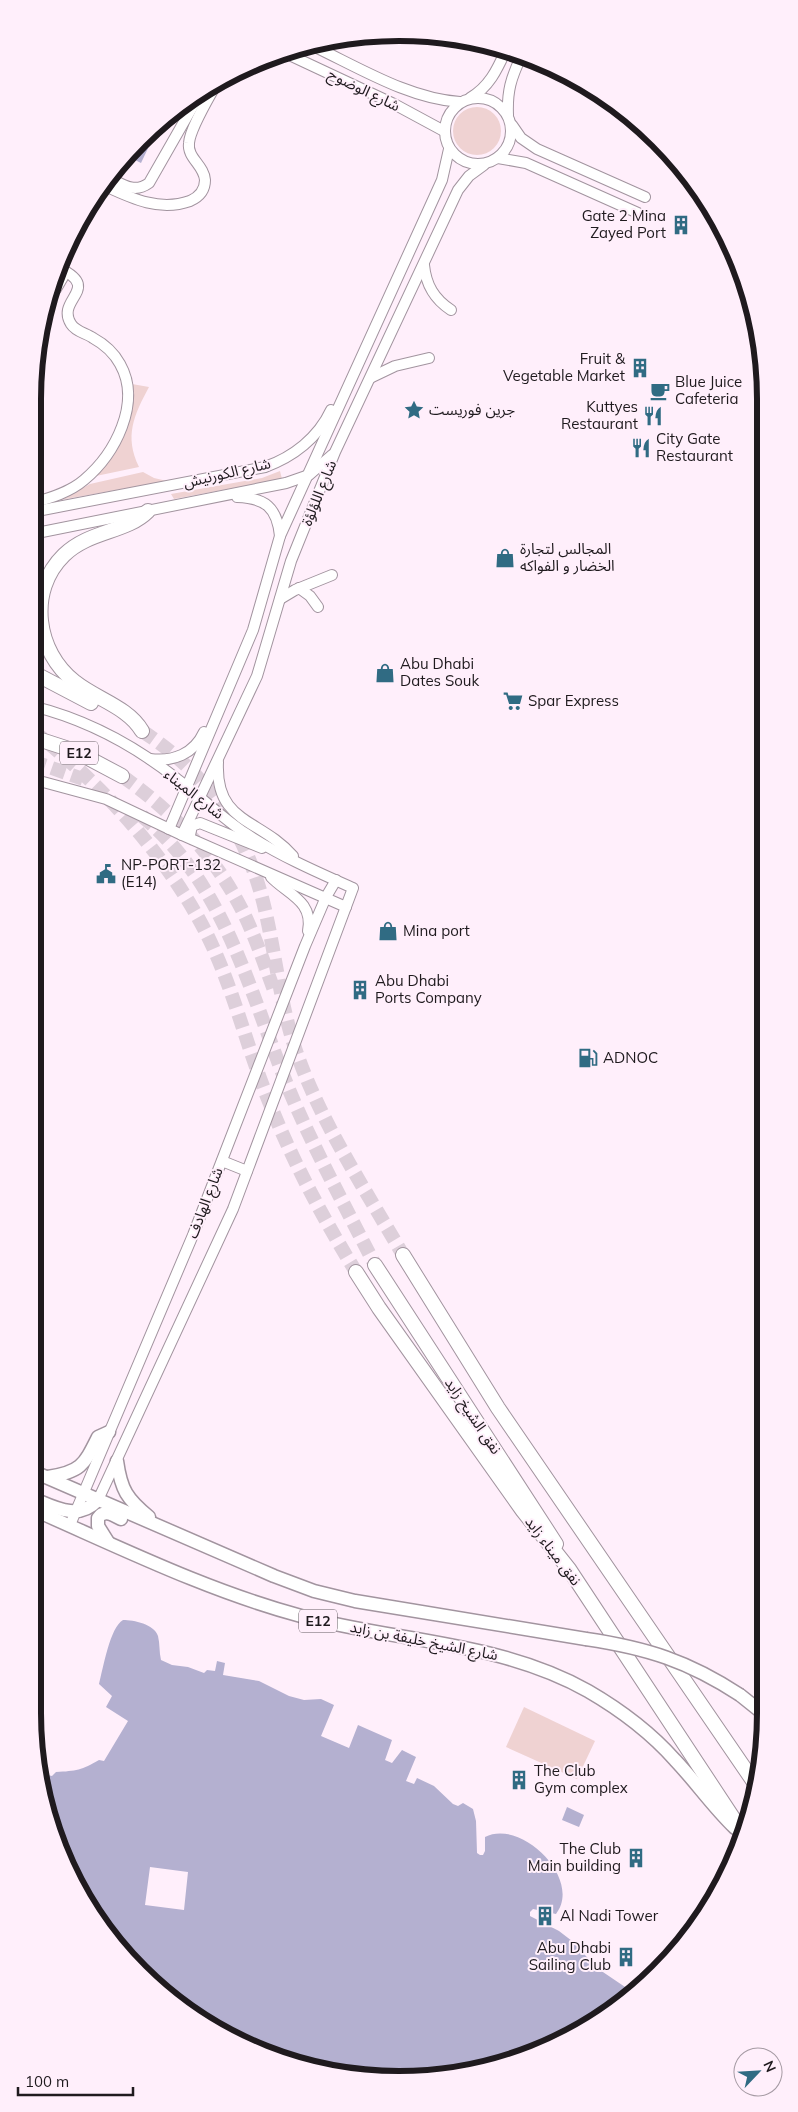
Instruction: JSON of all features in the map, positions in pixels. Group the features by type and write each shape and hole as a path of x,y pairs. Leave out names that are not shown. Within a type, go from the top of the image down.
{"highway":[{"path":"41,605 46,582 52,570 63,556 85,539 133,522 148,511"},
{"path":"41,616 45,639 52,655 64,671 83,688 130,715 142,731 41,677"},
{"name":"E12","path":"41,740 75,752 122,776"},
{"path":"403,1255 493,1401 751,1778"},
{"name":"نفق الشيخ زايد","path":"375,1265 545,1523 569,1569"},
{"name":"نفق ميناء زايد","path":"356,1272 386,1319 523,1512 569,1569 738,1827"}],"main road":[{"path":"48,1476 66,1474 77,1469 86,1460 98,1437 109,1432"},
{"path":"117,1461 120,1482 128,1498 158,1526"},
{"name":"شارع الشيخ خليفة بن زايد","path":"41,1474 294,1584 341,1598 641,1648 667,1656 717,1680 757,1709"},
{"path":"41,1502 75,1512 88,1508 98,1500"},
{"name":"شارع الشيخ خليفة بن زايد","path":"41,1513 214,1589 255,1603 338,1625 489,1652 528,1664 569,1681 610,1706 654,1740 673,1757 723,1816 738,1829"},
{"path":"108,1542 97,1522 98,1518 104,1513 111,1514 185,1546 200,1550 215,1550"}],"street":[{"name":"شارع الوضوح","path":"321,50 405,89 438,101 465,100"},
{"name":"شارع الوضوح","path":"296,56 444,131"},
{"path":"503,56 492,78 479,93 465,100 449,114 444,131 449,148 464,162 474,165 484,164 498,158 510,143 508,90 510,79 519,62"},
{"path":"110,188 152,204 176,204 197,197 204,184 204,175 200,166 191,156 188,144 192,131 211,95"},
{"path":"465,100 488,99 496,102 521,138 537,149 645,197"},
{"path":"115,180 132,188 142,188 149,183 192,107"},
{"name":"شارع اللؤلؤة","path":"169,829 252,630 280,536 439,185 449,148"},
{"path":"498,158 526,163 638,213"},
{"name":"شارع اللؤلؤة","path":"182,835 257,676 291,561 335,452 458,190 469,176 484,164"},
{"path":"424,265 431,291 451,310"},
{"path":"41,500 58,495 76,485 90,474 106,456 119,433 125,416 128,392 126,377 116,358 106,347 74,328 69,320 68,312 78,283 74,276 65,271"},
{"name":"شارع الكورنيش","path":"41,510 253,470 275,463 292,454 308,441 324,422 377,312 390,294"},
{"path":"371,378 395,366 429,358"},
{"name":"شارع الكورنيش","path":"41,532 286,483 309,475 335,452"},
{"path":"223,497 255,499 268,506 277,518 280,536"},
{"path":"280,599 299,588 332,575"},
{"path":"299,588 310,596 318,608"},
{"name":"شارع الميناء","path":"41,709 63,715 96,729 150,759 188,787 235,826 277,851 353,888"},
{"path":"150,759 168,760 184,754 199,742 211,721 218,714"},
{"path":"218,756 219,786 226,803 235,813 282,845 296,860"},
{"path":"41,782 106,799 182,835 346,907"},
{"path":"194,840 190,836 190,829 194,824 200,822 246,842 277,851"},
{"path":"267,872 276,882 296,896 304,906 309,920 305,946"},
{"name":"شارع الهادف","path":"70,1525 166,1301 305,946 326,897 336,880"},
{"name":"شارع الهادف","path":"98,1500 216,1247 247,1171 353,888"},
{"path":"222,1161 247,1171"}],"shaded area":[{"path":"472,107 482,107 491,111 497,117 500,122 500,140 491,151 482,155 472,155 463,151 457,145 453,136 453,126 457,117 463,111"},
{"path":"152,141 141,163 134,159"},
{"path":"132,384 149,387 135,416 133,426 132,445 139,467 96,476 124,434 131,412"},
{"path":"280,471 282,479 174,499 171,494 262,478"},
{"path":"143,472 154,478 167,481 60,500 90,484"},
{"path":"123,1620 143,1624 152,1628 158,1636 161,1660 172,1665 188,1667 204,1673 207,1670 215,1671 217,1661 225,1663 223,1675 259,1681 289,1696 304,1700 321,1699 334,1705 321,1736 349,1748 358,1725 392,1740 385,1760 392,1763 402,1750 416,1757 406,1781 414,1784 417,1778 434,1786 453,1804 458,1806 463,1803 473,1809 476,1821 477,1853 483,1855 485,1851 485,1837 499,1833 515,1836 530,1844 544,1855 555,1869 561,1885 562,1900 556,1914 533,1909 530,1912 530,1916 559,1931 572,1941 597,1968 627,1988 578,2023 536,2044 514,2052 492,2059 446,2068 399,2071 352,2068 306,2059 284,2052 262,2044 220,2023 181,1997 130,1949 115,1931 89,1892 68,1850 53,1806 48,1783 47,1775 52,1776 56,1772 79,1769 99,1760 104,1761 128,1721 106,1707 112,1696 99,1684 114,1631","holes":["150,1867 188,1872 184,1910 145,1905"]},
{"path":"524,1707 595,1741 577,1779 506,1747"},
{"path":"567,1807 584,1815 579,1827 562,1820"}],"tunnel":[{"path":"142,731 166,748 206,787 223,809 237,833 259,886 286,1017 306,1078 331,1130 403,1255"},
{"path":"41,737 81,772 127,818 185,895 212,945 230,989 261,1081 288,1147 320,1210 356,1272"},
{"path":"41,764 83,779"},
{"path":"122,776 178,822 209,857 246,918 275,993"},
{"path":"142,816 171,844 195,875 216,909 248,981 290,1092 331,1179 375,1265"}],"place":[{"name":"Gate 2 Mina Zayed Port","path":"681,225"},
{"name":"Fruit & Vegetable Market","path":"640,368"},
{"name":"Blue Juice Cafeteria","path":"660,391"},
{"name":"جرين فوريست","path":"414,410"},
{"name":"Kuttyes Restaurant","path":"653,416"},
{"name":"City Gate Restaurant","path":"641,448"},
{"name":"المجالس لتجارة الخضار و الفواكه","path":"505,558"},
{"name":"Abu Dhabi Dates Souk","path":"385,673"},
{"name":"Spar Express","path":"513,701"},
{"name":"NP-PORT-132 (E14)","path":"106,874"},
{"name":"Mina port","path":"388,931"},
{"name":"Abu Dhabi Ports Company","path":"360,990"},
{"name":"ADNOC","path":"588,1058"},
{"name":"The Club Gym complex","path":"519,1780"},
{"name":"The Club Main building","path":"636,1858"},
{"name":"Al Nadi Tower","path":"545,1916"},
{"name":"Abu Dhabi Sailing Club","path":"626,1957"}]}
